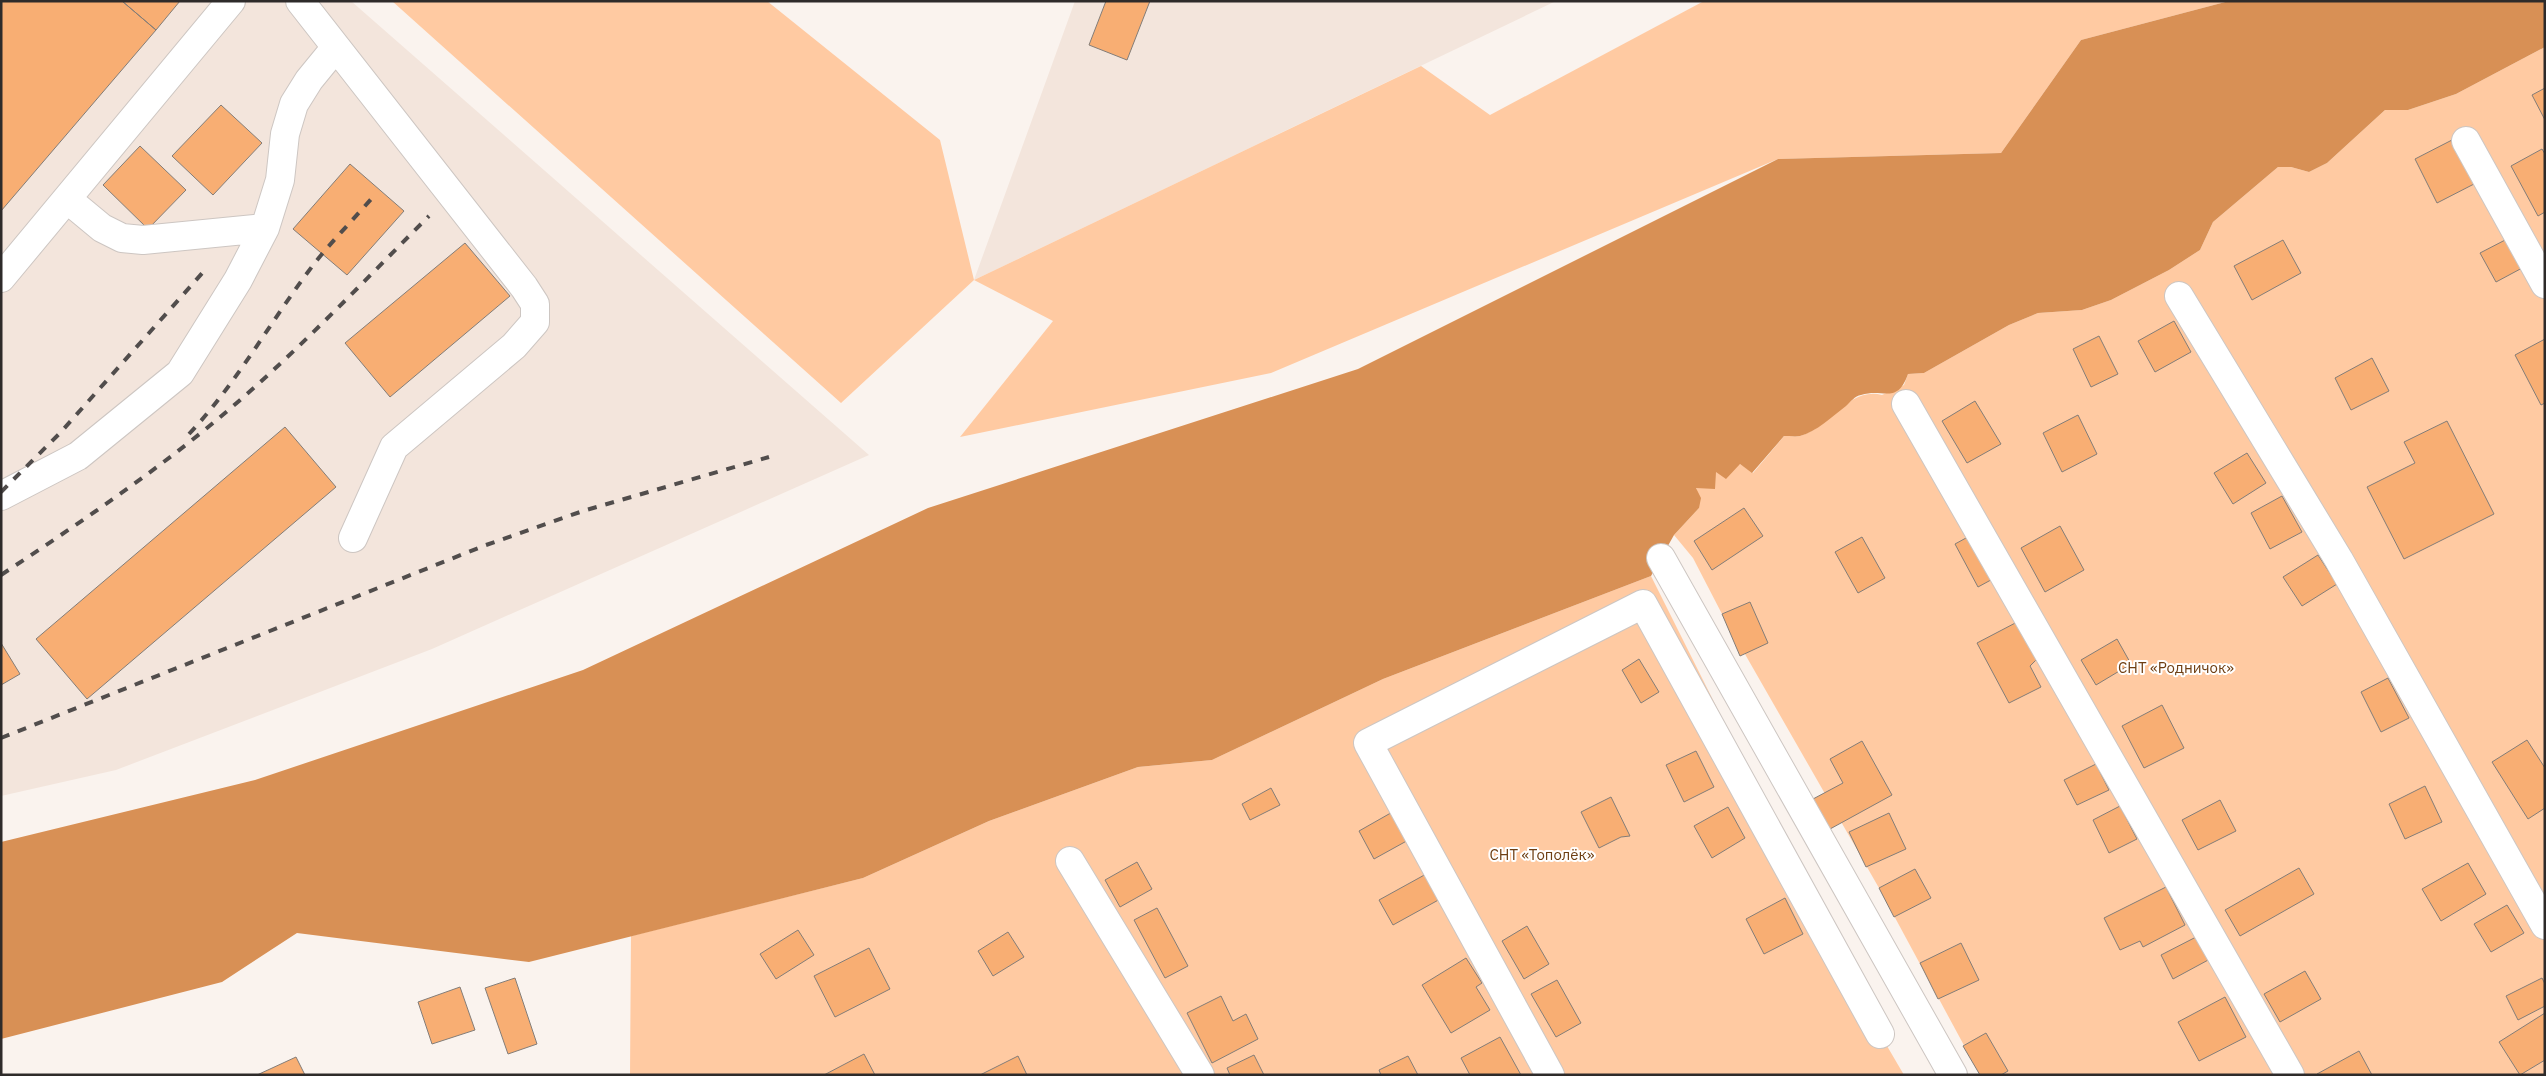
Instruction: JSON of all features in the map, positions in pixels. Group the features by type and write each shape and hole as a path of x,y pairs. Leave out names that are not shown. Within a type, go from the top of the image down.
{"lane":[{"path":"1,278 231,1"},
{"path":"300,1 524,287 535,304 535,322 514,346 394,447 353,538"},
{"path":"1,496 78,456 180,373 238,280 265,228 280,180 285,134 294,104 309,80 336,47"},
{"path":"2466,142 2545,284"},
{"path":"66,199 102,228 122,238 143,240 265,228"},
{"path":"2179,296 2344,568 2545,925"},
{"path":"1906,404 2290,1075"},
{"path":"1661,558 1954,1075"},
{"path":"1550,1075 1368,743 1643,604 1880,1034"},
{"path":"1070,861 1200,1075"}],"shaded area":[{"path":"1,1 351,1 869,455 432,649 116,770 1,796"},
{"path":"1075,1 1556,1 974,280"},
{"path":"2229,1 2545,1 2545,47 2456,94 2408,110 2385,110 2327,163 2309,172 2291,167 2278,167 2213,222 2200,250 2169,270 2111,300 2082,310 2038,313 2009,325 1924,373 1908,374 1904,384 1894,392 1889,394 1869,393 1859,396 1812,431 1800,436 1784,436 1752,473 1740,464 1726,479 1716,472 1715,489 1696,488 1701,498 1699,508 1674,535 1651,576 1383,679 1212,760 1138,767 989,821 863,878 529,962 297,933 222,982 1,1039 1,842 255,780 583,670 928,508 1358,369 1778,159 2001,153 2081,40"}],"green space":[{"path":"392,1 767,1 940,140 974,280 841,403"},
{"path":"1704,1 2229,1 2081,40 2001,153 1778,159 1271,373 960,437 1053,321 974,280 1421,66 1490,115"},
{"name":"СНТ «Родничок»","path":"2545,47 2545,1075 1980,1075 1879,888 1722,614 1693,558 1674,535 1699,508 1696,487 1716,472 1740,464 1753,473 1785,435 1798,436 1811,432 1859,396 1870,394 1882,395 1904,385 1908,374 1924,373 2009,325 2038,313 2082,310 2111,300 2169,270 2200,250 2213,222 2278,167 2291,167 2309,172 2327,163 2385,110 2408,110 2456,94"},
{"name":"СНТ «Тополёк»","path":"1651,576 1880,1034 1904,1075 630,1075 631,936 863,878 989,821 1138,767 1212,760 1383,679"}],"building":[{"path":"1,1 122,1 156,30 1,211"},
{"path":"122,1 180,1 156,30"},
{"path":"1106,1 1150,1 1127,60 1089,45"},
{"path":"2545,88 2545,120 2532,95"},
{"path":"221,105 262,143 213,195 172,156"},
{"path":"2452,140 2474,184 2437,203 2415,159"},
{"path":"140,146 186,190 148,229 103,185"},
{"path":"2542,149 2545,154 2545,212 2538,216 2511,166"},
{"path":"350,164 404,211 347,275 293,229"},
{"path":"2509,238 2524,267 2496,282 2480,253"},
{"path":"2283,240 2301,273 2252,300 2234,266"},
{"path":"465,243 510,296 390,397 345,343"},
{"path":"2174,321 2191,352 2155,372 2138,341"},
{"path":"2099,336 2118,374 2091,387 2073,349"},
{"path":"2545,339 2545,403 2541,405 2515,355"},
{"path":"2372,358 2389,391 2351,410 2335,378"},
{"path":"1975,401 2001,444 1967,463 1942,421"},
{"path":"2078,415 2097,454 2062,472 2043,433"},
{"path":"2447,421 2494,514 2404,559 2367,487 2415,463 2404,442"},
{"path":"285,427 336,487 87,699 36,639"},
{"path":"2247,453 2266,483 2233,504 2214,473"},
{"path":"2282,496 2302,532 2270,549 2251,513"},
{"path":"1744,508 1763,536 1712,570 1694,541"},
{"path":"2060,526 2084,570 2045,592 2021,548"},
{"path":"1977,532 2000,575 1978,587 1955,544"},
{"path":"1862,537 1885,578 1858,593 1835,552"},
{"path":"2318,555 2337,584 2302,606 2283,577"},
{"path":"1750,602 1768,643 1740,656 1722,614"},
{"path":"2021,620 2040,656 2030,666 2041,687 2009,703 1977,643"},
{"path":"2117,639 2131,664 2096,685 2081,660"},
{"path":"1,643 20,674 1,685"},
{"path":"1639,659 1659,692 1641,703 1622,670"},
{"path":"2388,678 2409,718 2381,732 2361,692"},
{"path":"2162,705 2184,748 2144,768 2122,726"},
{"path":"2527,740 2545,768 2545,808 2528,819 2492,762"},
{"path":"1862,741 1892,795 1830,829 1813,799 1843,783 1830,759"},
{"path":"1696,751 1714,787 1684,802 1666,765"},
{"path":"2096,764 2109,790 2077,805 2064,780"},
{"path":"2425,786 2442,822 2405,839 2389,804"},
{"path":"1271,788 1280,805 1250,820 1242,804"},
{"path":"1611,797 1630,836 1621,837 1599,848 1581,812"},
{"path":"2220,800 2236,831 2198,850 2182,820"},
{"path":"2120,806 2137,839 2109,853 2093,820"},
{"path":"1728,807 1745,838 1712,858 1694,826"},
{"path":"1396,810 1412,838 1374,859 1359,831"},
{"path":"1889,813 1906,849 1866,867 1849,832"},
{"path":"1137,862 1152,889 1120,907 1105,880"},
{"path":"2468,863 2486,894 2441,921 2422,889"},
{"path":"2299,868 2314,894 2240,936 2225,910"},
{"path":"1915,869 1931,898 1894,917 1879,888"},
{"path":"1428,873 1442,898 1393,925 1379,900"},
{"path":"2166,887 2185,925 2143,947 2140,941 2120,950 2104,918"},
{"path":"1785,898 1803,934 1764,954 1746,919"},
{"path":"2507,905 2524,933 2491,952 2474,924"},
{"path":"1157,908 1188,966 1165,978 1134,920"},
{"path":"1527,926 1549,964 1524,979 1502,941"},
{"path":"798,930 814,955 776,979 760,954"},
{"path":"1008,932 1024,957 993,976 978,951"},
{"path":"2198,936 2210,959 2173,979 2161,955"},
{"path":"1961,943 1979,980 1938,999 1920,963"},
{"path":"869,948 890,989 835,1017 814,976"},
{"path":"1466,958 1482,983 1476,987 1490,1010 1451,1033 1422,985"},
{"path":"2305,971 2321,999 2280,1022 2264,994"},
{"path":"515,978 537,1044 508,1054 485,988"},
{"path":"2542,978 2545,984 2545,1006 2518,1020 2506,996"},
{"path":"1557,980 1581,1023 1556,1037 1531,994"},
{"path":"460,987 475,1030 432,1044 418,1002"},
{"path":"1221,996 1233,1021 1246,1014 1258,1039 1212,1063 1187,1013"},
{"path":"2225,997 2246,1037 2199,1061 2178,1022"},
{"path":"2545,1013 2545,1060 2520,1075 2499,1042"},
{"path":"1986,1033 2008,1071 2001,1075 1980,1075 1963,1046"},
{"path":"1500,1037 1521,1075 1470,1075 1461,1058"},
{"path":"2359,1051 2372,1075 2317,1075 2317,1074"},
{"path":"864,1054 875,1075 824,1075"},
{"path":"1254,1055 1264,1075 1230,1075 1227,1068"},
{"path":"1018,1056 1027,1075 980,1075"},
{"path":"1408,1056 1418,1075 1381,1075 1379,1070"},
{"path":"296,1057 305,1075 257,1075"}],"railway":[{"path":"189,434 239,372 314,264 372,198"},
{"path":"1,575 143,477 225,413 304,342 429,216"},
{"path":"1,492 61,432 205,270"},
{"path":"1,738 486,545 583,511 769,457"}]}
